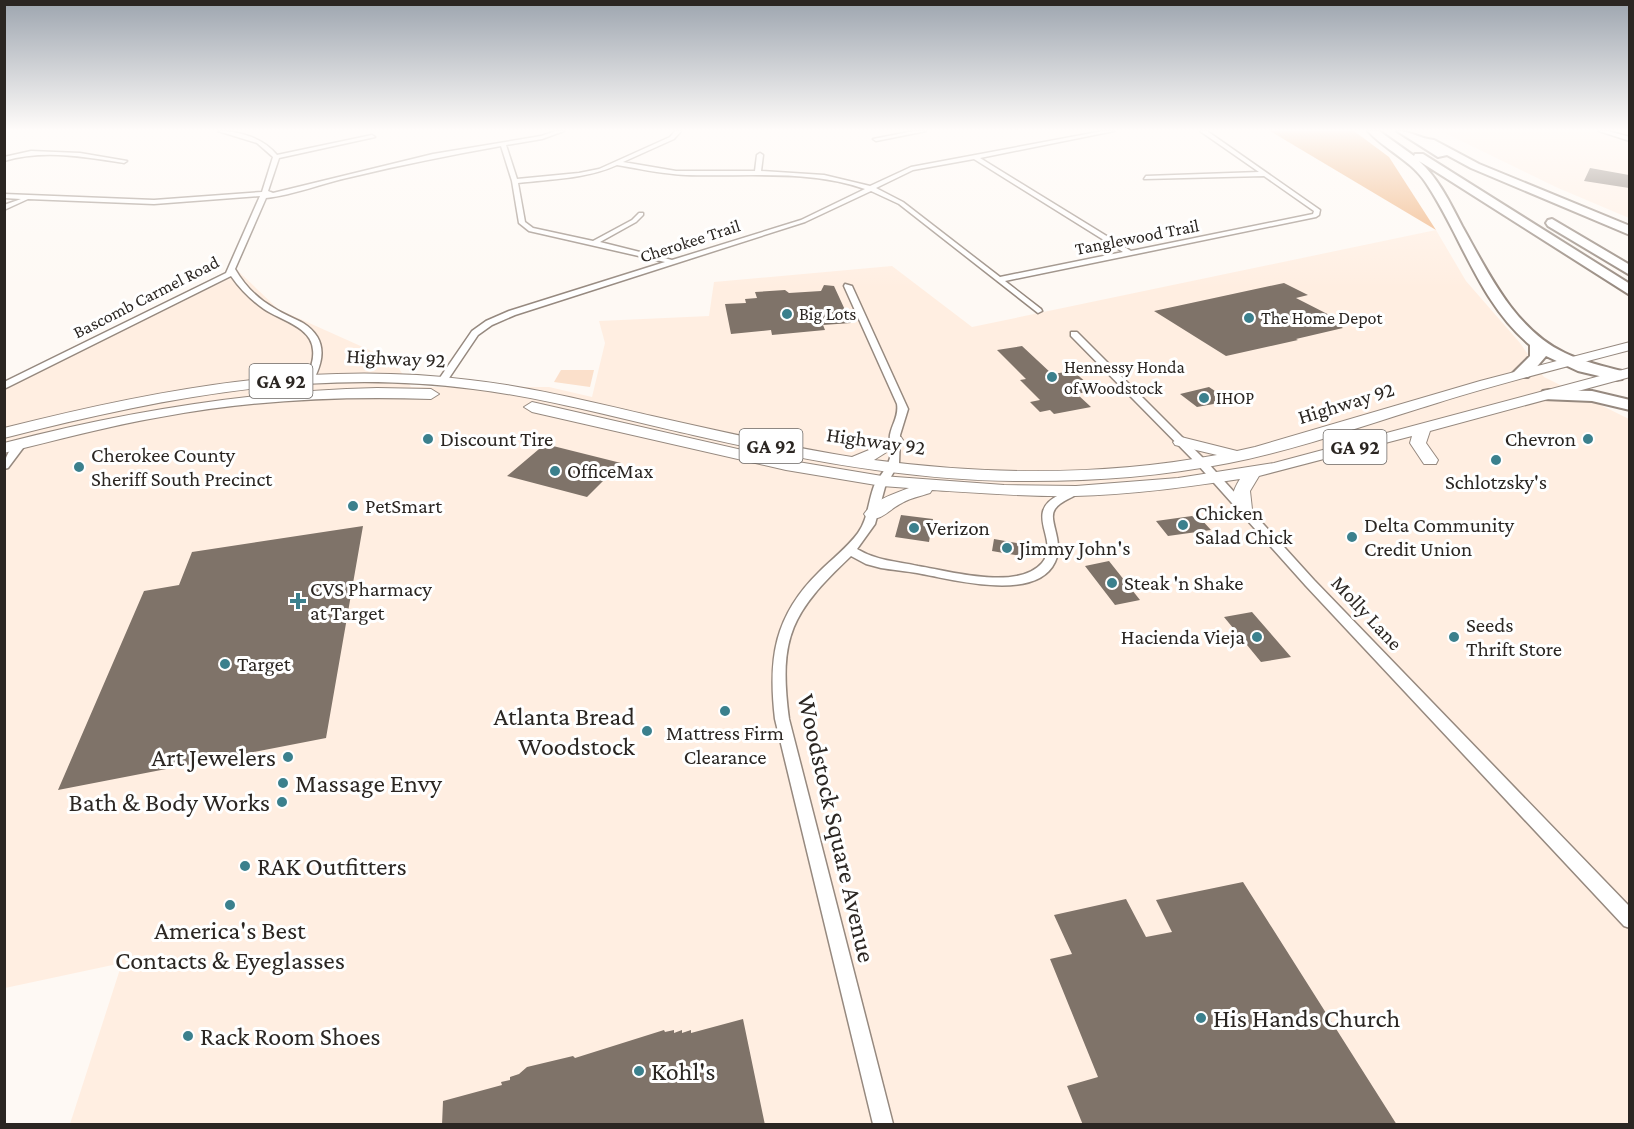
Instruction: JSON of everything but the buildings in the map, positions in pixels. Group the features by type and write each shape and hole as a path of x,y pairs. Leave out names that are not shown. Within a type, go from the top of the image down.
{"highway":[{"path":"1431,184 1493,294 1511,318 1538,345 1574,362 1623,374"},
{"path":"1462,184 1629,291"},
{"path":"1477,184 1629,279"},
{"path":"1488,184 1500,191"},
{"path":"1517,184 1629,231"},
{"path":"1539,216 1629,271"},
{"path":"1522,373 1538,357 1538,345"},
{"path":"1574,362 1593,382 1629,404"},
{"path":"1549,395 1592,396 1629,404"}],"main road":[{"name":"Highway 92","path":"4,448 100,424 173,410 302,394 405,392 495,400 786,465 887,474 1036,476 1155,469 1247,454 1522,373 1574,362 1629,346"},
{"name":"Highway 92","path":"4,433 178,394 309,379 365,377 505,389 561,399 650,421 851,462 934,486 1076,491 1142,487 1252,473 1302,462 1623,374"},
{"path":"1423,429 1418,443 1430,460"},
{"path":"851,462 875,454 895,440"},
{"path":"1155,469 1171,456 1179,440 1212,450 1247,454"},
{"path":"1243,509 1241,491 1252,473"},
{"path":"873,514 903,495 934,486"}],"street":[{"name":"Bascomb Carmel Road","path":"4,386 117,328 200,291 232,271 268,184"},
{"path":"264,195 318,184"},
{"path":"515,184 522,223 531,230 672,262"},
{"path":"852,184 871,188 901,203 1038,311"},
{"name":"Cherokee Trail","path":"442,382 475,333 489,323 525,309 814,217 880,184"},
{"path":"1018,184 1131,254"},
{"name":"Tanglewood Trail","path":"999,280 1316,215 1317,210 1278,184"},
{"path":"256,210 282,194 304,187"},
{"path":"4,196 160,202 282,194"},
{"path":"4,208 28,197"},
{"path":"594,243 641,214"},
{"path":"232,271 236,279 265,305 311,335 318,349 302,394"},
{"name":"Woodstock Square Avenue","path":"848,286 902,404 903,412 895,440 896,449 867,529 850,550 807,592 795,610 779,651 776,677 782,719 882,1125"},
{"name":"Molly Lane","path":"1074,334 1202,463 1317,591 1629,920"},
{"path":"4,466 21,444"},
{"path":"850,550 872,561 968,578 1019,580 1047,567 1053,555 1047,509 1060,498 1076,491"}],"shaded area":[{"path":"1358,184 1406,184 1436,230"},
{"path":"1549,184 1629,184 1629,218"},
{"path":"1436,230 1466,281 1520,343 1544,377 1629,419 1629,1124 70,1124 122,963 5,988 5,390 172,301 237,270 278,309 394,361 411,387 549,387 592,397 605,343 599,321 709,316 714,282 892,266 972,327"},
{"path":"561,370 594,370 590,387 554,382"}],"place":[{"name":"Big Lots","path":"787,314"},
{"name":"The Home Depot","path":"1249,318"},
{"name":"Hennessy Honda of Woodstock","path":"1052,377"},
{"name":"IHOP","path":"1204,398"},
{"name":"Discount Tire","path":"428,439"},
{"name":"Chevron","path":"1588,439"},
{"name":"Schlotzsky's","path":"1496,460"},
{"name":"Cherokee County Sheriff South Precinct","path":"79,467"},
{"name":"OfficeMax","path":"555,471"},
{"name":"PetSmart","path":"353,506"},
{"name":"Chicken Salad Chick","path":"1183,525"},
{"name":"Verizon","path":"914,528"},
{"name":"Delta Community Credit Union","path":"1352,537"},
{"name":"Jimmy John's","path":"1007,548"},
{"name":"Steak 'n Shake","path":"1112,583"},
{"name":"CVS Pharmacy at Target","path":"298,601"},
{"name":"Hacienda Vieja","path":"1257,637"},
{"name":"Seeds Thrift Store","path":"1454,637"},
{"name":"Target","path":"225,664"},
{"name":"Mattress Firm Clearance","path":"725,711"},
{"name":"Atlanta Bread Woodstock","path":"647,731"},
{"name":"Art Jewelers","path":"288,757"},
{"name":"Massage Envy","path":"283,783"},
{"name":"Bath & Body Works","path":"282,802"},
{"name":"RAK Outfitters","path":"245,866"},
{"name":"America's Best Contacts & Eyeglasses","path":"230,905"},
{"name":"His Hands Church","path":"1201,1018"},
{"name":"Rack Room Shoes","path":"188,1036"},
{"name":"Kohl's","path":"639,1071"}]}
